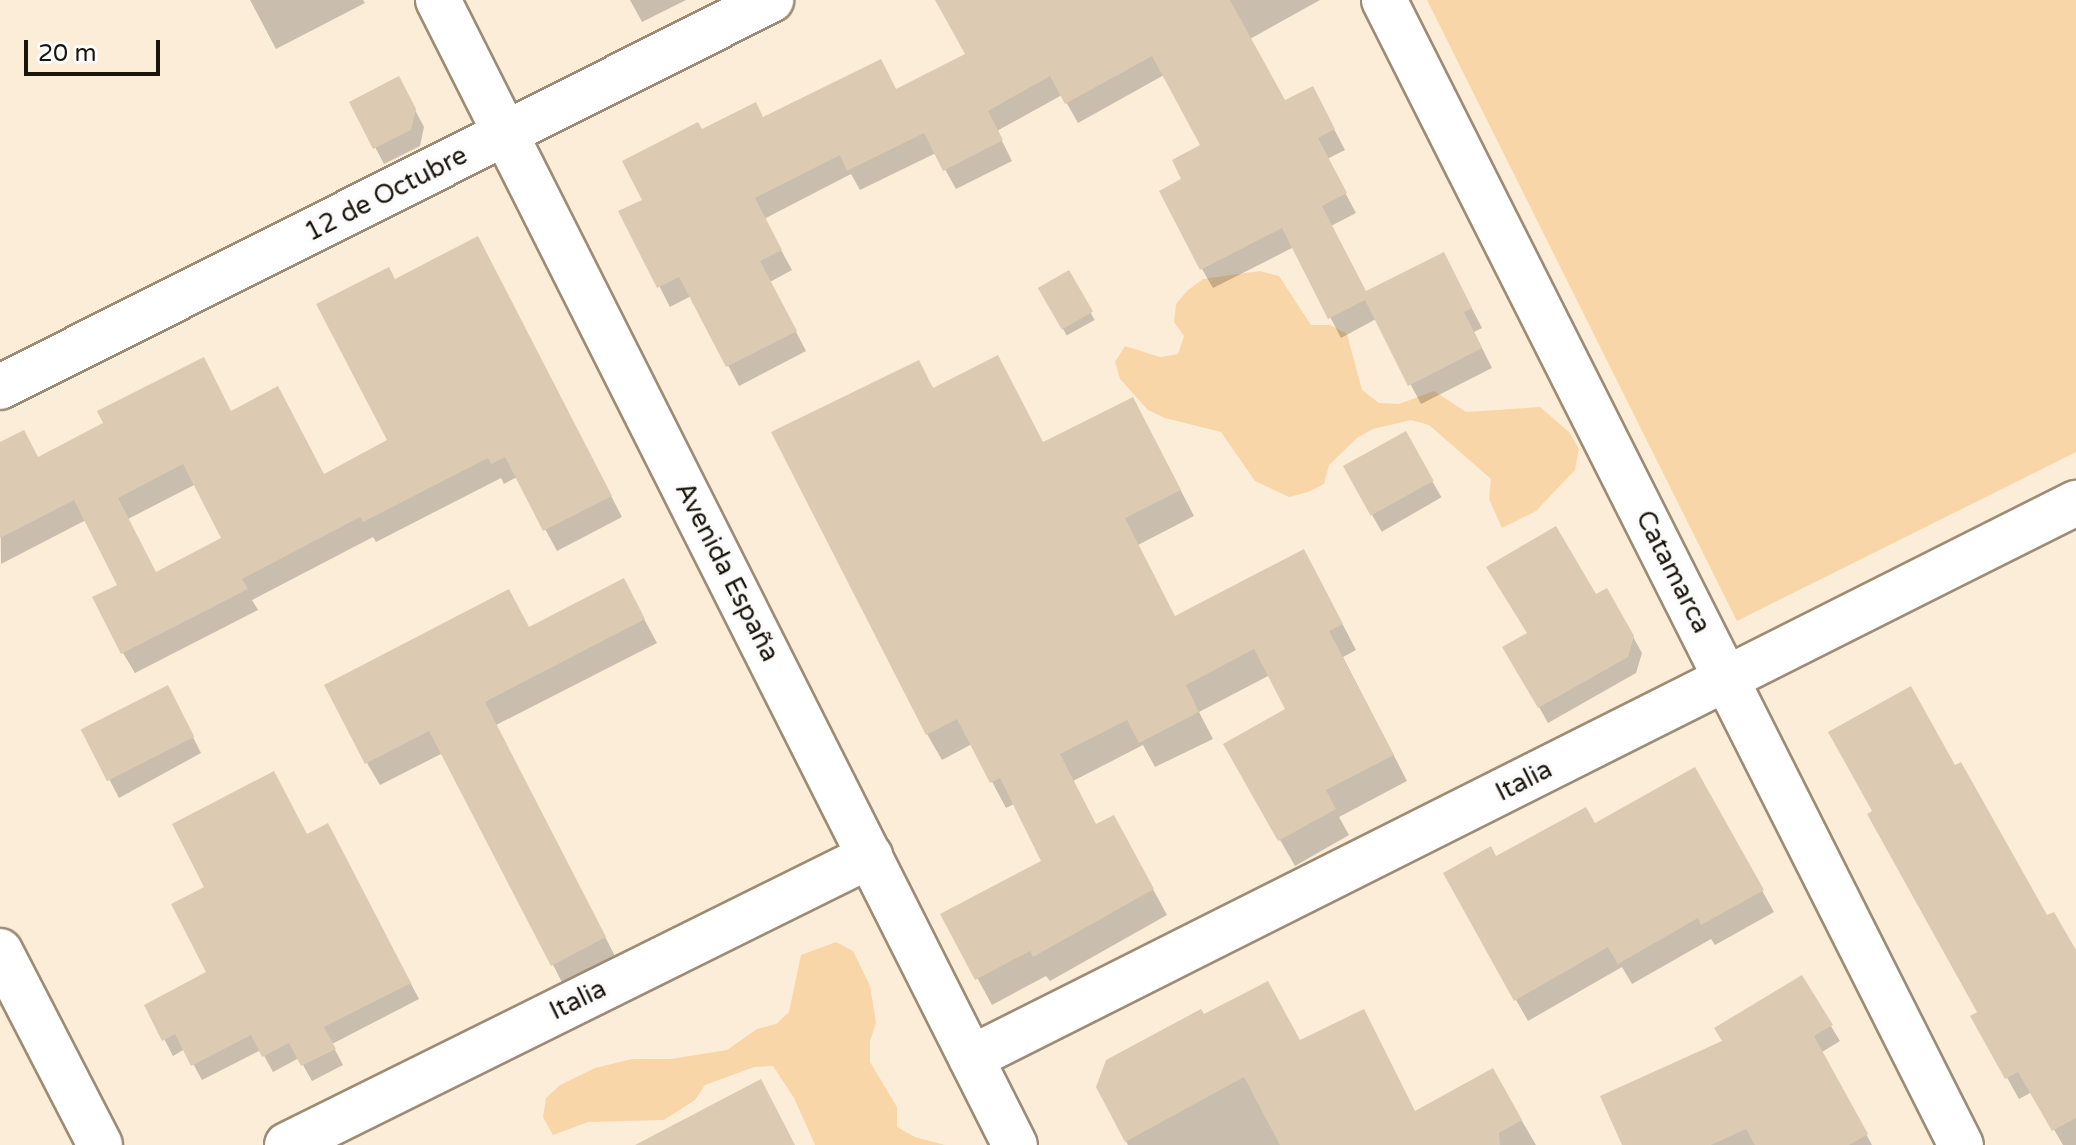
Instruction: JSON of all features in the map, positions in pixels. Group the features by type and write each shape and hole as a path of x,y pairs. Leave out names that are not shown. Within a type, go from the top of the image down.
{"street":[{"name":"Avenida España","path":"438,0 1015,1145"},
{"name":"12 de Octubre","path":"0,387 771,0"},
{"name":"Catamarca","path":"1384,0 1961,1145"},
{"name":"Italia","path":"971,1058 2076,503"},
{"name":"Italia","path":"287,1145 870,856"},
{"path":"0,951 100,1145"}],"shaded area":[{"path":"1427,0 2076,0 2076,452 1737,621"},
{"path":"1260,271 1279,276 1311,325 1330,325 1347,334 1362,390 1379,403 1399,404 1434,391 1466,412 1540,407 1569,432 1579,449 1575,470 1536,511 1502,528 1489,499 1491,479 1429,425 1411,420 1373,429 1357,438 1329,465 1324,484 1308,492 1289,497 1255,481 1221,432 1165,418 1148,410 1120,379 1115,362 1125,346 1160,357 1178,354 1184,336 1174,322 1176,304 1188,290 1203,279"},
{"path":"836,942 853,951 870,986 876,1023 870,1041 870,1062 897,1107 897,1127 915,1137 945,1145 815,1145 794,1098 773,1066 754,1067 705,1085 695,1100 664,1120 588,1122 553,1135 543,1117 546,1098 560,1085 595,1068 632,1059 671,1059 727,1050 757,1029 776,1024 789,1012 801,955"}],"building":[{"path":"935,0 1230,0 1285,100 1313,86 1335,129 1318,138 1347,193 1322,206 1366,291 1444,252 1472,308 1464,312 1482,348 1408,386 1365,300 1328,319 1282,228 1200,270 1159,191 1181,179 1172,160 1200,145 1152,56 1065,104 1050,76 988,111 1003,140 943,171 924,133 847,171 840,155 755,198 782,250 760,261 797,331 726,367 679,277 657,288 618,211 642,200 622,161 698,122 702,129 756,102 763,117 881,59 896,89 965,54"},
{"path":"399,76 416,109 411,130 373,149 349,102"},
{"path":"478,236 612,496 543,531 505,457 491,464 488,458 363,522 360,517 242,579 248,589 121,654 92,597 117,585 74,500 0,538 0,442 24,430 38,457 103,423 97,411 204,357 231,411 278,386 324,474 387,440 316,304 389,267 395,279","holes":["183,464 221,538 156,572 118,498"]},
{"path":"1069,270 1093,312 1062,330 1038,288"},
{"path":"998,355 1043,442 1133,397 1181,490 1125,518 1175,616 1304,549 1343,624 1329,631 1394,755 1326,790 1336,809 1278,841 1223,744 1285,709 1254,649 1186,685 1199,712 1139,743 1127,720 1060,754 1096,824 1114,815 1154,889 1033,957 1030,951 975,980 940,914 1041,861 1000,778 990,783 957,719 926,735 771,432 919,360 933,388"},
{"path":"1406,431 1434,481 1371,516 1343,466"},
{"path":"1556,526 1596,594 1607,588 1634,636 1628,657 1538,708 1502,647 1527,633 1486,567"},
{"path":"624,578 645,619 485,702 606,937 551,966 429,731 365,764 324,685 509,589 529,627"},
{"path":"168,685 194,737 107,781 81,729"},
{"path":"1911,686 1955,765 1961,762 2047,915 2054,912 2076,950 2076,1118 2052,1131 2018,1072 2005,1079 1970,1016 1977,1012 1867,814 1872,811 1828,732"},
{"path":"1695,767 1764,890 1701,925 1698,918 1618,964 1608,947 1514,1001 1443,873 1491,846 1496,856 1586,807 1595,823"},
{"path":"274,771 307,834 328,823 411,983 324,1027 336,1049 301,1066 289,1043 262,1057 251,1035 191,1066 175,1034 162,1041 144,1005 206,972 171,904 204,887 172,824"},
{"path":"1802,975 1833,1025 1814,1036 1868,1134 1849,1145 1755,1145 1746,1129 1711,1145 1622,1145 1600,1096 1722,1041 1714,1028"},
{"path":"1268,981 1300,1040 1364,1009 1415,1111 1493,1068 1522,1120 1499,1133 1500,1145 1280,1145 1244,1077 1125,1142 1096,1087 1106,1060 1201,1009 1204,1014"},
{"path":"761,1079 795,1145 635,1145"}]}
